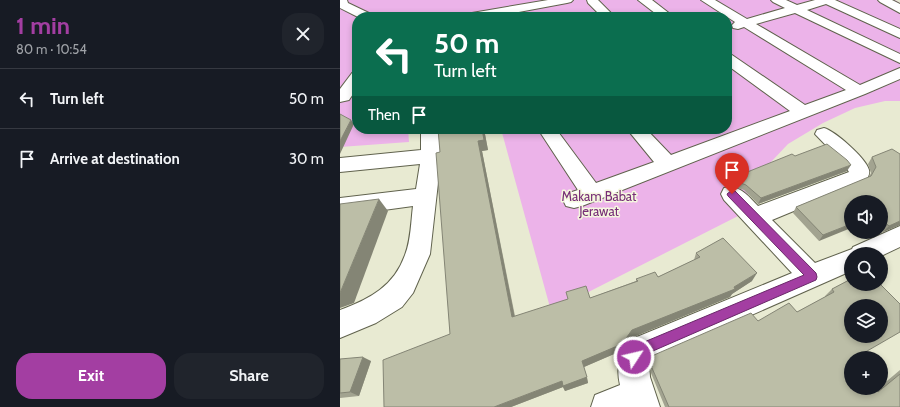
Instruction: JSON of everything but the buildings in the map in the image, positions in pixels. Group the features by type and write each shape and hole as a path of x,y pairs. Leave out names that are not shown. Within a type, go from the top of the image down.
{"street":[{"path":"644,0 661,12"},
{"path":"707,0 727,12"},
{"path":"777,0 900,59"},
{"path":"732,27 827,0 900,34"},
{"path":"884,0 900,9"},
{"path":"491,12 581,1 600,12"},
{"path":"341,3 358,12"},
{"path":"529,7 534,12"},
{"path":"732,15 859,91"},
{"path":"732,62 803,112"},
{"path":"733,132 803,112 859,91 900,73"},
{"path":"346,97 352,86"},
{"path":"340,324 366,314 392,298 404,285 418,254 431,156 430,134"},
{"path":"550,134 583,197 667,164 729,134"},
{"path":"640,134 667,164"},
{"path":"755,217 858,176 859,169 851,159 824,134"},
{"path":"340,165 431,156"},
{"path":"732,194 812,277"},
{"path":"340,207 426,196"},
{"path":"877,247 900,236"},
{"path":"607,407 642,400 632,368 634,357 642,349 844,262"}],"green space":[{"name":"Makam Babat Jerawat","path":"340,0 895,0 900,3 900,101 885,101 855,108 823,123 788,144 751,183 742,214 551,311 502,134 732,134 732,12 352,12 352,134 408,134 409,142 340,147"}],"route":[{"path":"634,357 642,349 812,277 732,194"}]}
